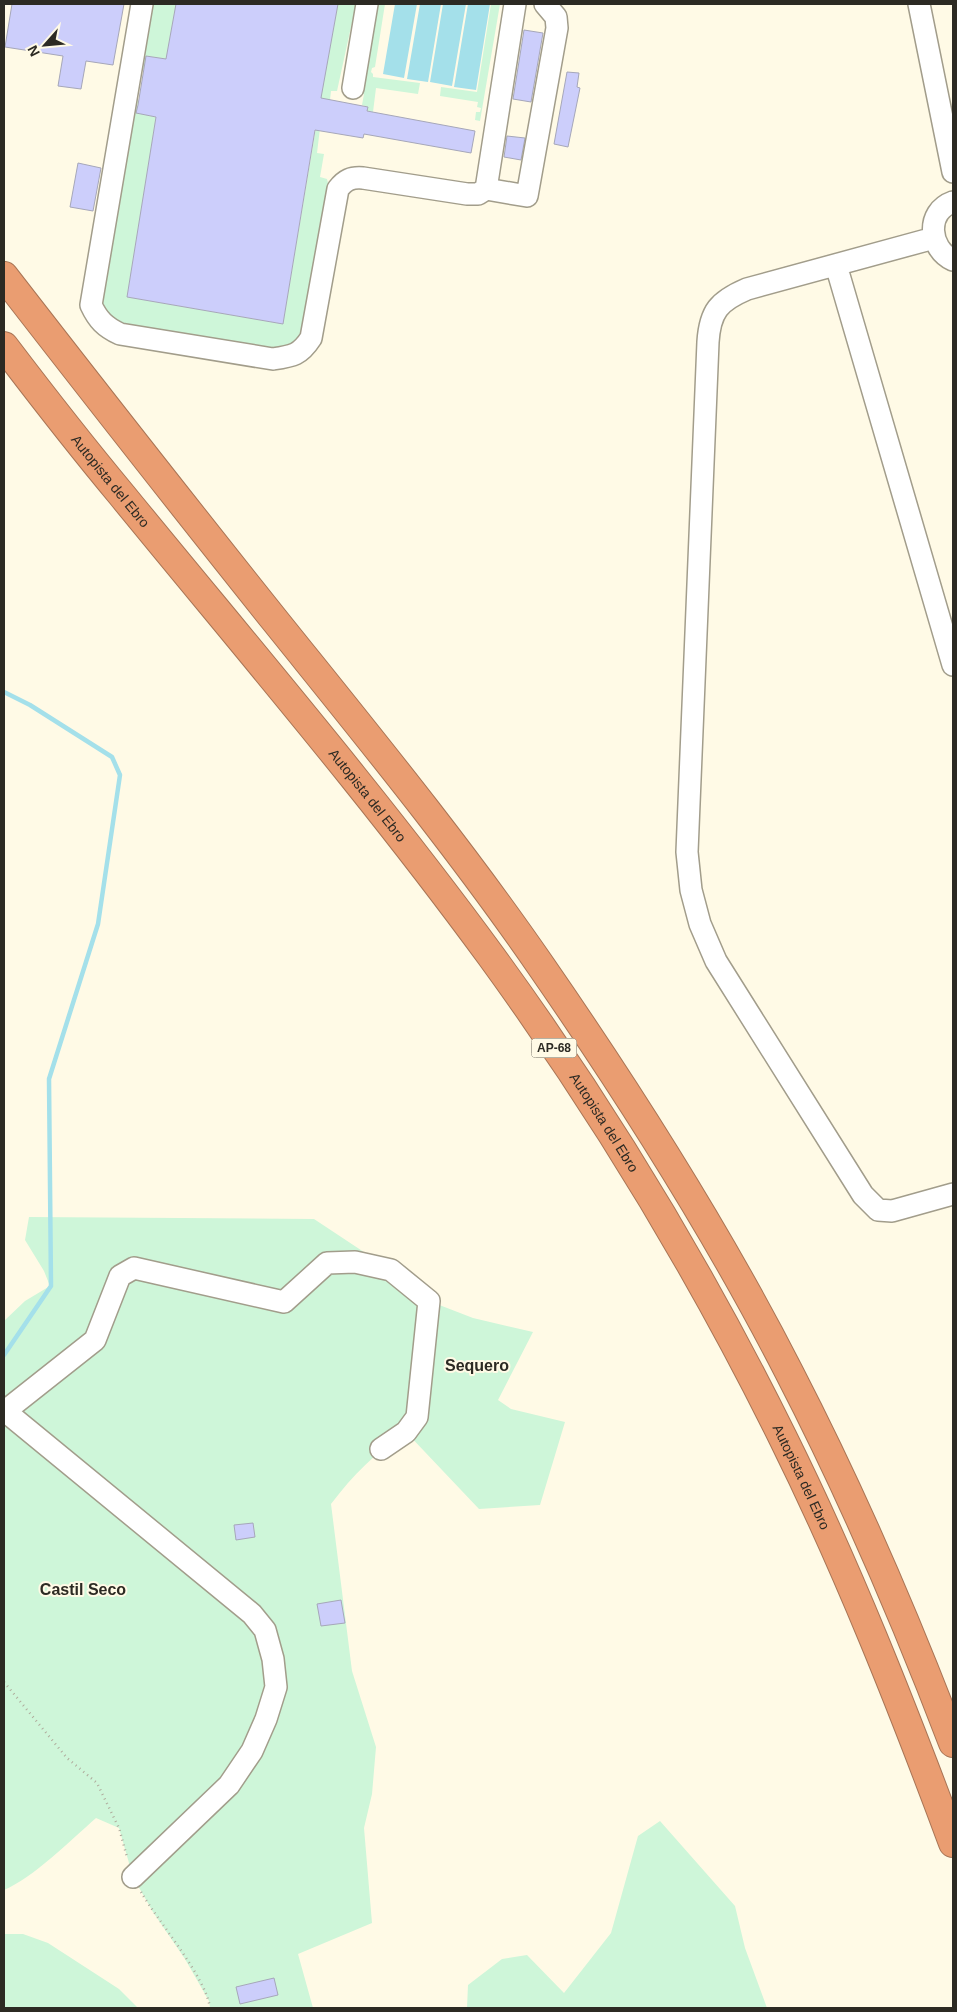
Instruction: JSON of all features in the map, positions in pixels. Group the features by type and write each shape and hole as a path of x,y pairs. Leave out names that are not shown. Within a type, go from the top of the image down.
{"highway":[{"name":"AP-68","path":"4,276 387,760 471,870 540,964 636,1109 712,1232 790,1373 875,1553 953,1743"},
{"name":"Autopista del Ebro","path":"4,346 117,490 356,780 425,868 537,1022 638,1177 745,1364 785,1442 878,1648 919,1750 953,1843"}],"street":[{"path":"142,4 92,305 96,316 106,327 120,334 273,359 291,356 303,351 311,338 338,189 345,181 354,177 467,194 478,194 486,189 527,196 557,28 556,17 545,4"},
{"path":"353,88 367,4"},
{"path":"486,189 515,4"},
{"path":"919,4 953,172"},
{"path":"953,202 941,209 933,228 938,248 953,260"},
{"path":"934,238 747,289 729,297 720,304 708,328 687,852 691,890 700,924 716,961 863,1195 878,1210 892,1211 953,1194"},
{"path":"836,265 953,665"},
{"path":"133,1877 230,1785 252,1751 266,1720 276,1687 271,1652 265,1630 252,1614 5,1411 95,1340 120,1276 134,1268 284,1302 327,1263 355,1262 391,1270 429,1301 417,1417 406,1432 381,1449"}],"path":[{"path":"4,1682 67,1758 97,1783 119,1828 133,1877 153,1912 198,1979 209,2001 210,2008"}],"green space":[{"path":"146,4 176,4 166,59 147,56 144,69 139,68"},
{"path":"338,4 356,4 337,91 331,91 330,100 320,102"},
{"path":"375,4 385,4 375,67 372,68 371,72 373,77 420,83 418,94 376,88 373,112 367,111 368,107 362,105 364,94 360,93"},
{"path":"491,4 500,4 480,121 475,120 476,112 480,112 481,108 477,107 478,102 440,96 441,87 477,92"},
{"path":"134,98 138,100 137,113 156,117 127,297 283,324 316,127 320,128 317,153 324,154 320,177 327,179 328,183 305,333 292,346 272,350 117,323 100,309"},
{"path":"29,1217 314,1219 391,1270 429,1301 473,1318 533,1332 498,1400 511,1409 565,1422 540,1505 479,1509 406,1432 366,1465 331,1504 352,1671 376,1747 372,1794 364,1828 372,1923 298,1954 313,2008 210,2008 209,2001 185,1959 153,1912 133,1877 119,1828 96,1818 39,1868 4,1890 4,1321 25,1301 50,1286 44,1271 25,1240"},
{"path":"660,1821 735,1906 745,1948 767,2008 467,2008 468,1985 502,1959 527,1955 564,1993 611,1933 638,1836"},
{"path":"4,1934 23,1934 48,1943 119,1989 138,2008 4,2008"}],"water":[{"path":"395,4 417,4 404,78 383,74"},
{"path":"420,4 441,4 428,82 407,79"},
{"path":"443,4 466,4 452,86 430,82"},
{"path":"468,4 490,4 476,90 454,87"}],"building":[{"path":"12,4 124,4 113,65 86,61 81,89 58,86 63,56 5,47"},
{"path":"176,4 338,4 321,98 368,107 367,111 475,131 471,153 364,134 363,138 315,130 283,324 127,297 156,117 136,113 146,56 166,59"},
{"path":"524,30 543,33 531,102 513,99"},
{"path":"567,72 579,73 577,87 580,88 568,147 554,144"},
{"path":"507,136 525,138 521,160 504,157"},
{"path":"78,163 101,168 93,211 70,207"},
{"path":"253,1523 255,1537 236,1540 234,1525"},
{"path":"341,1600 345,1623 321,1626 317,1604"},
{"path":"274,1978 278,1995 240,2004 236,1987"}],"waterway":[{"path":"4,692 30,705 112,757 120,775 98,924 49,1079 51,1286 4,1355"}],"district":[{"name":"Sequero","path":"477,1365"},
{"name":"Castil Seco","path":"83,1589"}]}
